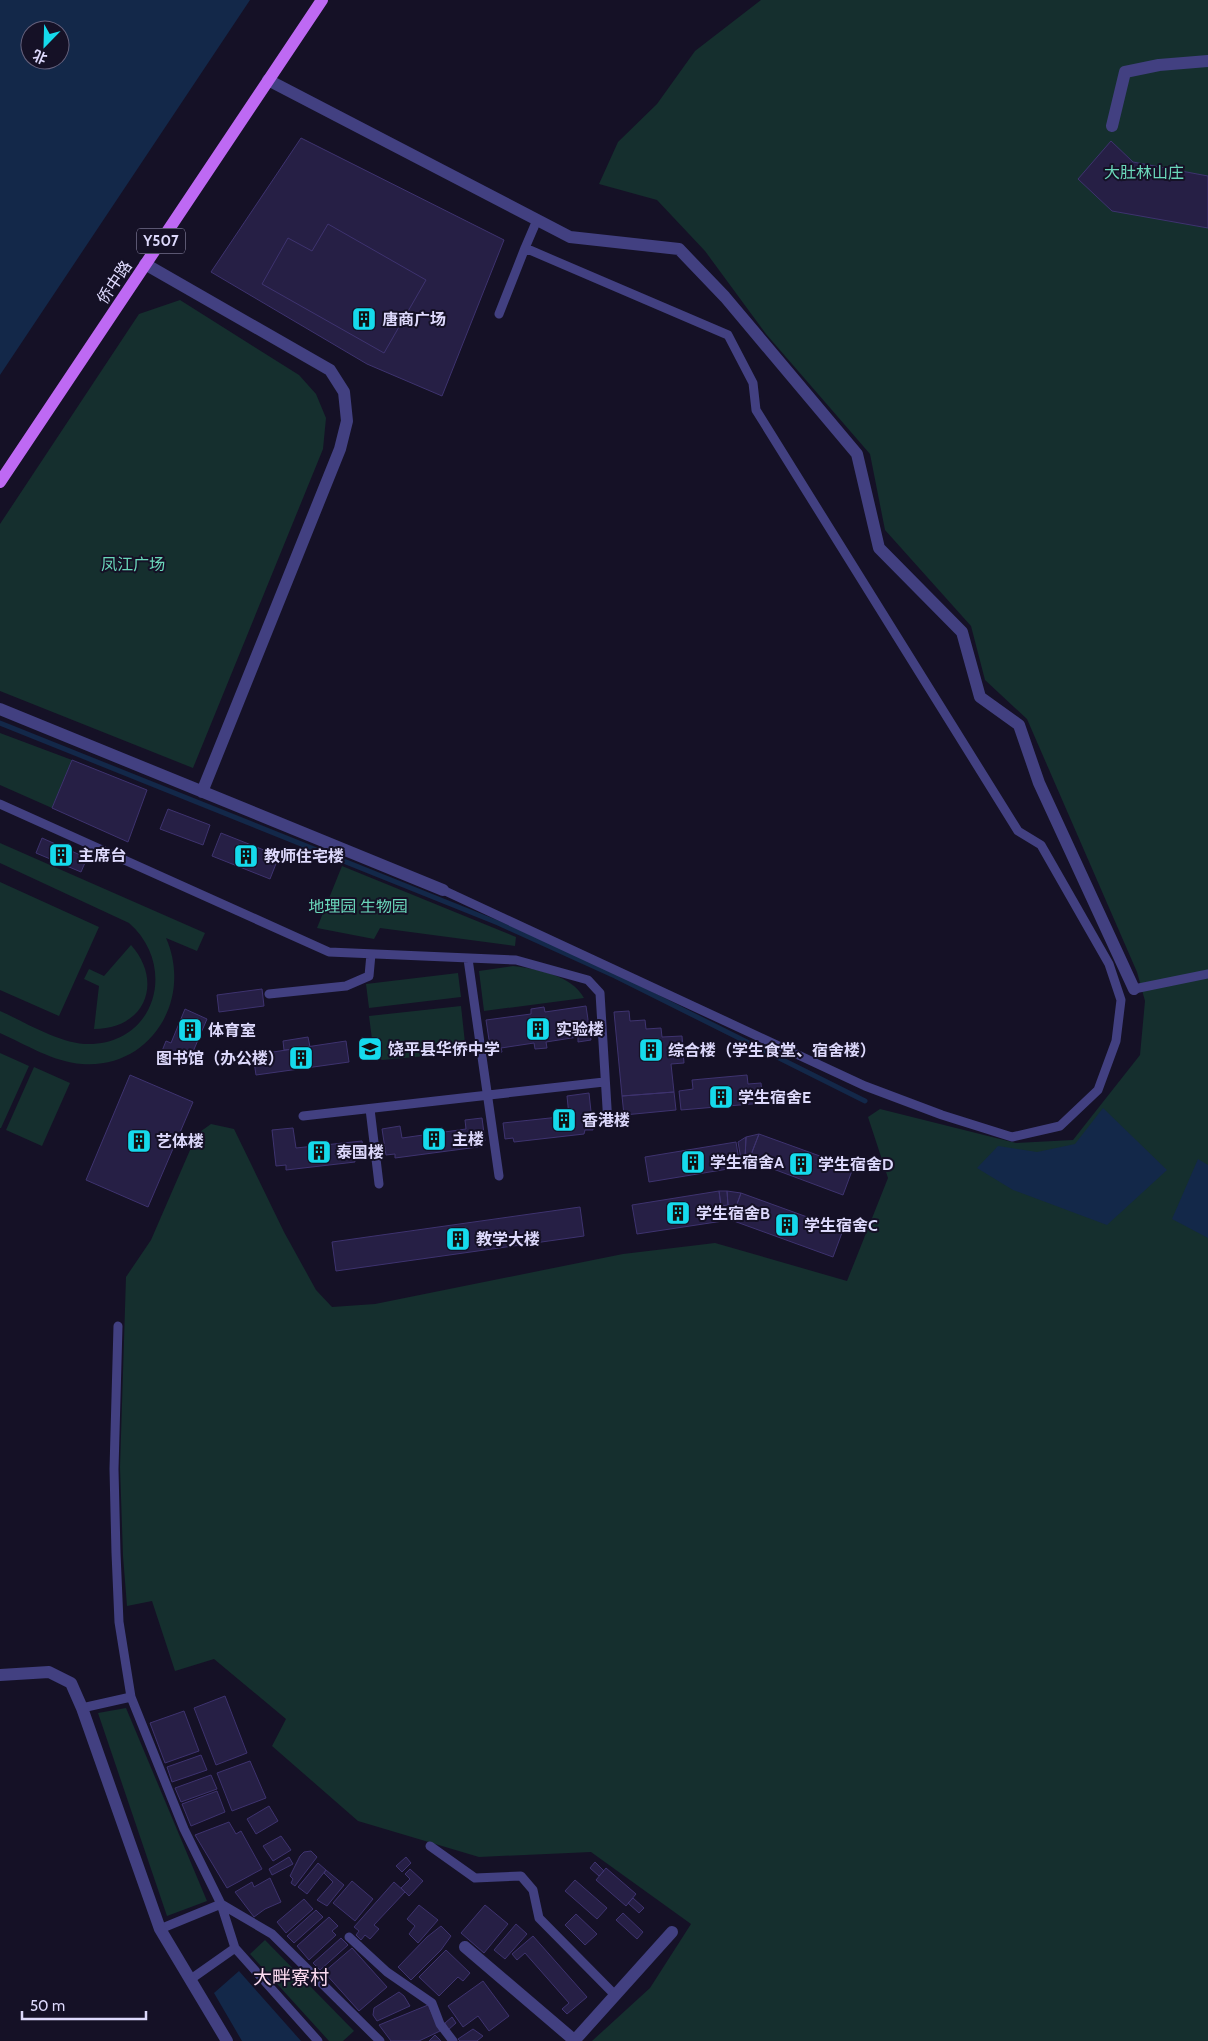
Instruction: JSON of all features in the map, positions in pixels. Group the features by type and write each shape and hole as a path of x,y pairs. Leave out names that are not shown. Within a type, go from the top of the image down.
{"main road":[{"name":"侨中路","path":"0,482 322,0"}],"street":[{"path":"1112,126 1125,72 1159,65 1208,61"},
{"path":"268,80 570,237 679,249 725,297 857,454 879,548 962,632 980,697 1019,725 1039,783 1134,989"},
{"path":"145,264 330,370 344,392 347,421 340,449 202,792"},
{"path":"0,709 443,890"},
{"path":"0,1675 48,1672 71,1684 82,1708 160,1928 227,2041"},
{"path":"465,1946 574,2041 672,1932"}],"lane":[{"path":"499,314 537,220"},
{"path":"443,890 865,1086 942,1115 1012,1137 1060,1126 1098,1090 1116,1041 1121,1000 1109,964 1040,845 1018,831 756,410 753,383 728,335 525,248"},
{"path":"0,804 329,952 516,960 588,980 600,992 608,1124"},
{"path":"269,994 346,986 368,976 371,954"},
{"path":"468,959 499,1176"},
{"path":"1134,989 1208,974"},
{"path":"303,1116 604,1082"},
{"path":"370,1109 379,1184"},
{"path":"118,1326 114,1469 116,1553 120,1622 131,1697 184,1829 221,1904 235,1948 318,2041"},
{"path":"82,1708 131,1697"},
{"path":"430,1846 475,1878 521,1876 533,1890 539,1918 615,1995"},
{"path":"160,1928 221,1904"},
{"path":"221,1904 272,1934 380,2041"},
{"path":"349,1937 387,1972 432,2003 440,2024 453,2041"},
{"path":"191,1979 235,1948"}],"green space":[{"path":"761,0 1208,0 1208,2041 592,2041 650,1988 691,1924 591,1852 479,1857 358,1821 272,1746 286,1719 214,1659 175,1671 152,1601 127,1606 120,1467 126,1277 151,1240 197,1134 211,1124 234,1129 284,1232 316,1290 332,1307 375,1304 623,1254 715,1243 847,1281 888,1178 868,1117 880,1109 1016,1143 1073,1140 1140,1055 1145,1001 1137,972 1027,719 985,680 971,626 885,530 870,454 766,334 705,251 657,200 599,184 618,142 657,104 695,51"},
{"name":"凤江广场","path":"180,300 299,375 316,394 326,418 323,449 193,768 0,691 0,524 139,314"},
{"path":"0,733 72,760 52,808 0,785"},
{"path":"0,843 205,933 197,951 166,938 173,961 174,984 169,1006 160,1026 146,1042 128,1055 107,1063 71,1063 40,1052 0,1033 0,1011 45,1033 81,1044 93,1044 115,1039 133,1029 145,1015 153,997 155,978 152,959 144,940 129,923 0,863"},
{"name":"地理园 生物园","path":"342,866 516,937 515,946 380,928 374,939 317,928"},
{"path":"0,882 99,927 59,1016 0,990"},
{"path":"131,945 141,959 146,974 147,988 144,1001 137,1012 126,1021 112,1027 94,1029 99,986 84,979 89,969 104,976"},
{"path":"513,966 553,974 571,984 584,998 484,1011 479,971"},
{"path":"458,973 461,997 369,1008 366,984"},
{"path":"461,1006 465,1043 459,1053 382,1060 374,1055 369,1016"},
{"path":"0,1053 29,1066 1,1128 0,1128"},
{"path":"34,1067 70,1083 42,1146 6,1130"},
{"path":"126,1708 207,1901 167,1916 98,1713"},
{"path":"265,1940 354,2031 343,2041 329,2041 250,1954"}],"water":[{"path":"0,0 250,0 0,375"},
{"path":"1103,1108 1167,1170 1107,1225 1013,1190 977,1168 998,1146 1037,1152 1075,1144"},
{"path":"1198,1159 1208,1165 1208,1238 1172,1219"},
{"path":"239,1971 301,2041 242,2041 214,1993"}],"building":[{"path":"301,138 504,240 442,396 367,364 211,272"},
{"name":"大肚林山庄","path":"1111,141 1133,162 1208,176 1208,228 1112,211 1078,179"},
{"name":"唐商广场","path":"328,224 426,280 384,353 262,284 288,238 312,251"},
{"path":"72,760 147,790 128,842 52,808"},
{"path":"168,809 210,825 203,845 160,829"},
{"name":"教师住宅楼","path":"221,833 279,856 270,879 212,856"},
{"name":"主席台","path":"42,838 87,858 81,872 36,853"},
{"path":"262,989 264,1006 219,1012 217,995"},
{"name":"实验楼","path":"586,1006 591,1040 578,1042 578,1037 546,1042 547,1048 535,1049 534,1043 501,1048 502,1052 491,1053 486,1020 531,1014 531,1009 544,1007 545,1012"},
{"name":"体育室","path":"185,1009 207,1019 189,1061 170,1053 168,1059 160,1056 166,1041 171,1043"},
{"name":"综合楼（学生食堂、宿舍楼）","path":"629,1011 630,1021 645,1020 646,1029 661,1028 662,1037 682,1036 684,1063 671,1064 674,1092 622,1096 614,1012"},
{"path":"308,1037 310,1047 284,1050 283,1041"},
{"name":"图书馆（办公楼）","path":"346,1041 349,1062 256,1075 253,1055"},
{"name":"艺体楼","path":"130,1075 193,1102 148,1207 86,1180"},
{"name":"学生宿舍E","path":"747,1075 748,1084 761,1083 763,1103 681,1110 679,1091 693,1089 692,1080"},
{"path":"674,1092 676,1110 624,1115 622,1096"},
{"name":"香港楼","path":"589,1093 593,1130 585,1130 584,1134 514,1142 513,1138 505,1139 503,1123 569,1116 567,1096"},
{"name":"主楼","path":"482,1118 485,1141 477,1142 478,1147 395,1158 395,1154 386,1155 382,1129 400,1126 402,1138 466,1129 465,1120"},
{"name":"泰国楼","path":"293,1128 296,1148 362,1141 364,1156 354,1158 355,1162 286,1170 286,1165 276,1166 272,1130"},
{"name":"学生宿舍D","path":"759,1134 853,1168 843,1195 749,1160"},
{"path":"759,1134 749,1160 745,1159 746,1137"},
{"path":"746,1137 745,1159 741,1159 738,1142"},
{"name":"学生宿舍A","path":"736,1142 740,1167 649,1182 645,1157"},
{"name":"学生宿舍B","path":"719,1191 723,1221 637,1234 632,1205"},
{"path":"719,1191 727,1191 728,1205 721,1206"},
{"path":"727,1191 741,1193 736,1207 728,1205"},
{"name":"学生宿舍C","path":"741,1193 843,1230 833,1257 731,1220"},
{"name":"教学大楼","path":"580,1207 584,1236 336,1271 332,1242"},
{"path":"225,1696 247,1753 216,1765 194,1708"},
{"path":"184,1711 199,1751 165,1763 150,1723"},
{"path":"201,1755 207,1770 172,1782 167,1767"},
{"path":"250,1761 266,1798 232,1811 217,1773"},
{"path":"211,1775 217,1789 181,1802 175,1788"},
{"path":"217,1791 225,1812 191,1826 182,1804"},
{"path":"269,1806 278,1821 256,1834 247,1819"},
{"path":"229,1822 236,1834 241,1831 262,1869 227,1888 195,1835"},
{"path":"281,1836 291,1850 273,1861 263,1846"},
{"path":"311,1851 317,1857 295,1886 291,1883 293,1879 290,1876 300,1856 304,1852"},
{"path":"289,1857 293,1864 272,1875 269,1869"},
{"path":"406,1857 411,1863 402,1872 396,1866"},
{"path":"595,1862 604,1871 599,1876 590,1868"},
{"path":"318,1863 326,1870 307,1894 298,1887"},
{"path":"606,1868 636,1894 626,1906 596,1880"},
{"path":"410,1869 423,1881 409,1896 401,1888 410,1879 405,1874"},
{"path":"326,1870 344,1885 327,1906 317,1900 333,1882 324,1873"},
{"path":"270,1878 281,1902 265,1909 254,1917 235,1892 252,1882 254,1887"},
{"path":"575,1880 607,1908 597,1919 565,1891"},
{"path":"352,1881 373,1899 355,1921 333,1903"},
{"path":"394,1882 405,1892 374,1925 379,1929 370,1939 365,1935 361,1940 356,1935 359,1931 354,1927"},
{"path":"633,1898 644,1908 639,1913 628,1903"},
{"path":"304,1899 313,1909 286,1933 277,1922"},
{"path":"419,1905 438,1920 418,1943 409,1934 415,1926 407,1919"},
{"path":"485,1905 508,1924 484,1953 461,1933"},
{"path":"316,1910 323,1917 294,1943 287,1936"},
{"path":"623,1913 643,1932 637,1939 616,1920"},
{"path":"576,1914 597,1934 585,1945 565,1925"},
{"path":"329,1917 338,1926 332,1931 336,1935 309,1960 297,1946"},
{"path":"516,1924 527,1934 505,1959 494,1950"},
{"path":"441,1926 451,1936 441,1950 411,1980 398,1967 427,1937"},
{"path":"533,1936 587,1997 567,2014 562,2009 569,2003 525,1953 517,1960 512,1954"},
{"path":"341,1938 348,1945 320,1970 313,1963"},
{"path":"352,1948 387,1987 359,2011 324,1972"},
{"path":"446,1950 470,1973 463,1981 458,1977 439,1996 419,1977"},
{"path":"483,1981 509,2016 489,2031 478,2016 463,2027 448,2006"},
{"path":"399,1992 410,2006 377,2021 373,2015 374,2008"},
{"path":"428,2005 440,2031 419,2041 391,2041 379,2025"},
{"path":"452,2017 456,2023 448,2030 445,2023"},
{"path":"473,2029 483,2036 477,2041 460,2041 458,2039"},
{"path":"435,2035 441,2041 429,2041"}],"waterway":[{"path":"0,723 498,923 615,976 865,1101"}],"place":[{"name":"唐商广场","path":"364,319"},
{"name":"主席台","path":"61,855"},
{"name":"教师住宅楼","path":"246,856"},
{"name":"实验楼","path":"538,1029"},
{"name":"体育室","path":"190,1030"},
{"name":"饶平县华侨中学","path":"370,1049"},
{"name":"综合楼（学生食堂、宿舍楼）","path":"651,1050"},
{"name":"图书馆（办公楼）","path":"301,1058"},
{"name":"学生宿舍E","path":"721,1097"},
{"name":"香港楼","path":"564,1120"},
{"name":"主楼","path":"434,1139"},
{"name":"艺体楼","path":"139,1141"},
{"name":"泰国楼","path":"319,1152"},
{"name":"学生宿舍A","path":"693,1162"},
{"name":"学生宿舍D","path":"801,1164"},
{"name":"学生宿舍B","path":"678,1213"},
{"name":"学生宿舍C","path":"787,1225"},
{"name":"教学大楼","path":"458,1239"}],"district":[{"name":"大畔寮村","path":"291,1977"}]}
